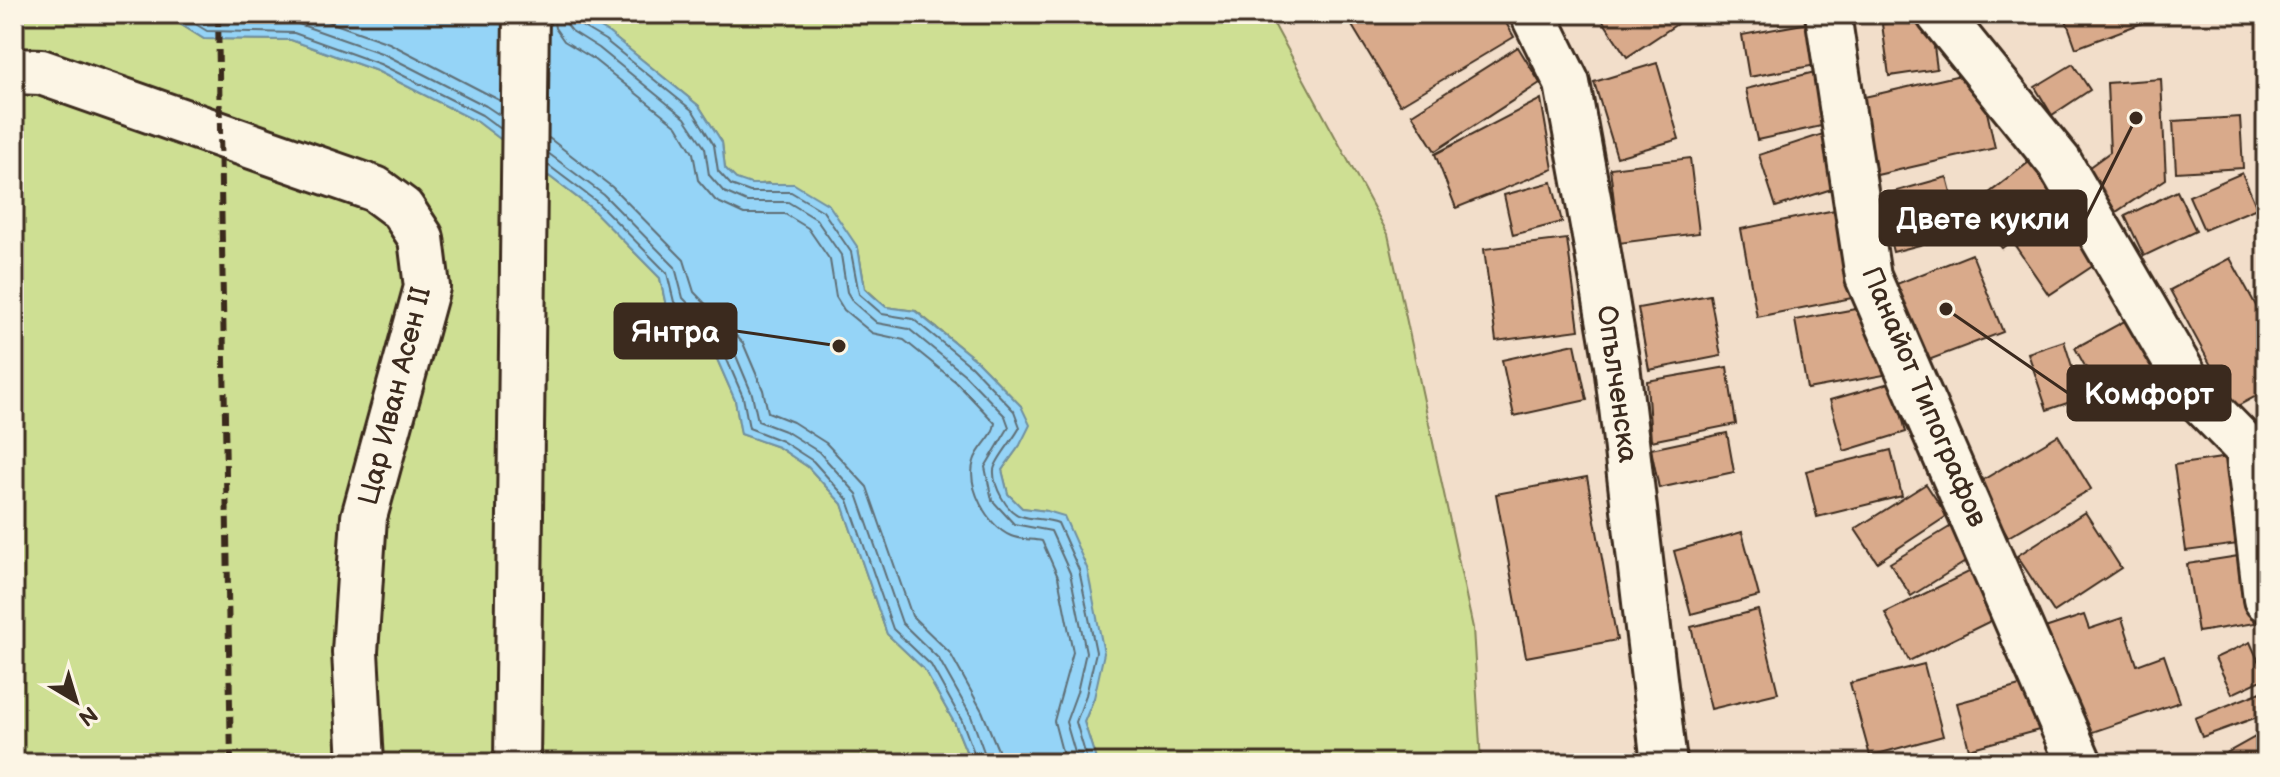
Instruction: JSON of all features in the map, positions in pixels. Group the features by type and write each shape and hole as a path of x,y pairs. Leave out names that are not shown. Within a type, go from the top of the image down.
{"street":[{"path":"517,763 526,14"},
{"name":"Опълченска","path":"1533,14 1567,83 1617,365 1664,763"},
{"path":"1555,14 1567,83"},
{"name":"Панайот Типографов","path":"1828,14 1868,277 2079,763"},
{"path":"1939,14 2059,162 2195,395 2248,449 2266,599"},
{"name":"Цар Иван Асен II","path":"14,71 41,72 375,189 402,209 421,238 427,287 364,517 355,652 361,763"}],"green space":[{"path":"14,14 164,14 204,39 291,40 377,71 478,122 591,208 660,278 666,306 717,359 735,400 741,434 778,447 808,467 842,504 887,634 924,669 955,724 971,763 14,763"},
{"path":"577,14 1287,14 1274,24 1388,234 1473,628 1481,763 1097,763 1084,722 1094,698 1047,511 1022,508 1008,494 1002,470 1020,445 1021,406 976,360 916,311 886,307 865,288 858,248 768,183 751,185 736,179 725,168 722,142 699,106 609,33"}],"water":[{"path":"164,14 577,14 609,33 699,106 722,142 725,168 736,179 751,184 794,184 829,205 858,248 865,289 886,307 915,311 976,360 1021,406 1030,425 1002,470 1008,494 1022,508 1064,516 1087,568 1104,653 1094,698 1084,722 1097,763 971,763 955,724 924,669 887,634 842,504 808,467 778,447 741,434 735,400 717,359 666,306 660,278 591,208 478,122 377,71 291,40 204,39"}],"building":[{"path":"1345,14 1501,14 1514,37 1400,105"},
{"path":"1613,14 1671,14 1677,24 1627,57 1603,21"},
{"path":"1732,14 1787,14 1733,23"},
{"path":"2064,14 2166,14 2076,48"},
{"path":"1930,17 1937,69 1889,76 1882,24"},
{"path":"1814,22 1822,64 1749,77 1742,35"},
{"path":"1518,47 1540,83 1435,151 1412,114"},
{"path":"1657,63 1679,139 1617,157 1594,82"},
{"path":"2073,64 2090,90 2052,115 2035,87"},
{"path":"1823,70 1835,123 1757,140 1746,89"},
{"path":"1978,71 1995,148 1877,175 1860,98"},
{"path":"2161,79 2166,179 2116,212 2088,168 2110,152 2107,83"},
{"path":"1541,99 1553,169 1456,208 1435,154"},
{"path":"2260,116 2266,116 2266,153"},
{"path":"2240,117 2243,168 2176,172 2173,121"},
{"path":"1829,132 1847,184 1776,207 1759,155"},
{"path":"1690,158 1699,233 1619,243 1610,168"},
{"path":"2033,159 2064,199 2002,248 1970,208"},
{"path":"2242,173 2257,208 2204,230 2189,196"},
{"path":"1947,177 1962,234 1893,252 1879,196"},
{"path":"1552,182 1562,222 1513,235 1504,195"},
{"path":"2177,191 2196,231 2144,256 2125,216"},
{"path":"1845,208 1862,296 1757,317 1741,229"},
{"path":"2068,211 2102,260 2049,295 2016,247"},
{"path":"1567,239 1579,330 1496,341 1484,249"},
{"path":"1972,254 2003,332 1918,364 1889,287"},
{"path":"2230,258 2266,324 2266,391 2234,408 2170,290"},
{"path":"1710,295 1721,356 1649,370 1638,308"},
{"path":"1872,306 1884,375 1807,389 1795,320"},
{"path":"2130,318 2159,373 2104,401 2075,348"},
{"path":"2064,341 2082,398 2047,410 2028,353"},
{"path":"1575,344 1587,400 1514,416 1502,360"},
{"path":"1727,367 1736,424 1651,441 1647,381"},
{"path":"1893,382 1906,432 1844,451 1830,400"},
{"path":"1727,433 1734,472 1659,488 1651,449"},
{"path":"2058,435 2091,489 2008,537 1976,484"},
{"path":"1891,450 1902,496 1817,517 1806,471"},
{"path":"2235,456 2246,543 2186,551 2174,465"},
{"path":"1587,477 1617,640 1526,657 1496,494"},
{"path":"1926,484 1947,516 1877,562 1855,529"},
{"path":"2085,512 2121,568 2054,612 2017,556"},
{"path":"1958,522 1978,554 1911,596 1890,563"},
{"path":"1742,532 1759,596 1691,614 1674,551"},
{"path":"2245,555 2255,623 2198,632 2187,564"},
{"path":"1983,565 2007,613 1909,661 1885,613"},
{"path":"1758,610 1778,693 1711,709 1691,627"},
{"path":"2084,615 2089,629 2122,618 2137,665 2164,655 2180,702 2078,737 2042,629"},
{"path":"2250,642 2266,678 2232,694 2215,658"},
{"path":"1924,664 1943,736 1870,756 1850,683"},
{"path":"2027,684 2039,730 1969,749 1957,703"},
{"path":"2266,690 2266,714 2202,737 2195,718"},
{"path":"2266,731 2266,763 2218,763 2216,759"},
{"path":"2054,752 2057,763 2011,763"},
{"path":"1639,756 1640,763 1580,763"},
{"path":"1955,756 1956,763 1919,763"}],"railway":[{"path":"218,14 231,763"}],"place":[{"name":"Двете кукли","path":"2136,118"},
{"name":"Комфорт","path":"1946,309"},
{"name":"Янтра","path":"839,346"}]}
